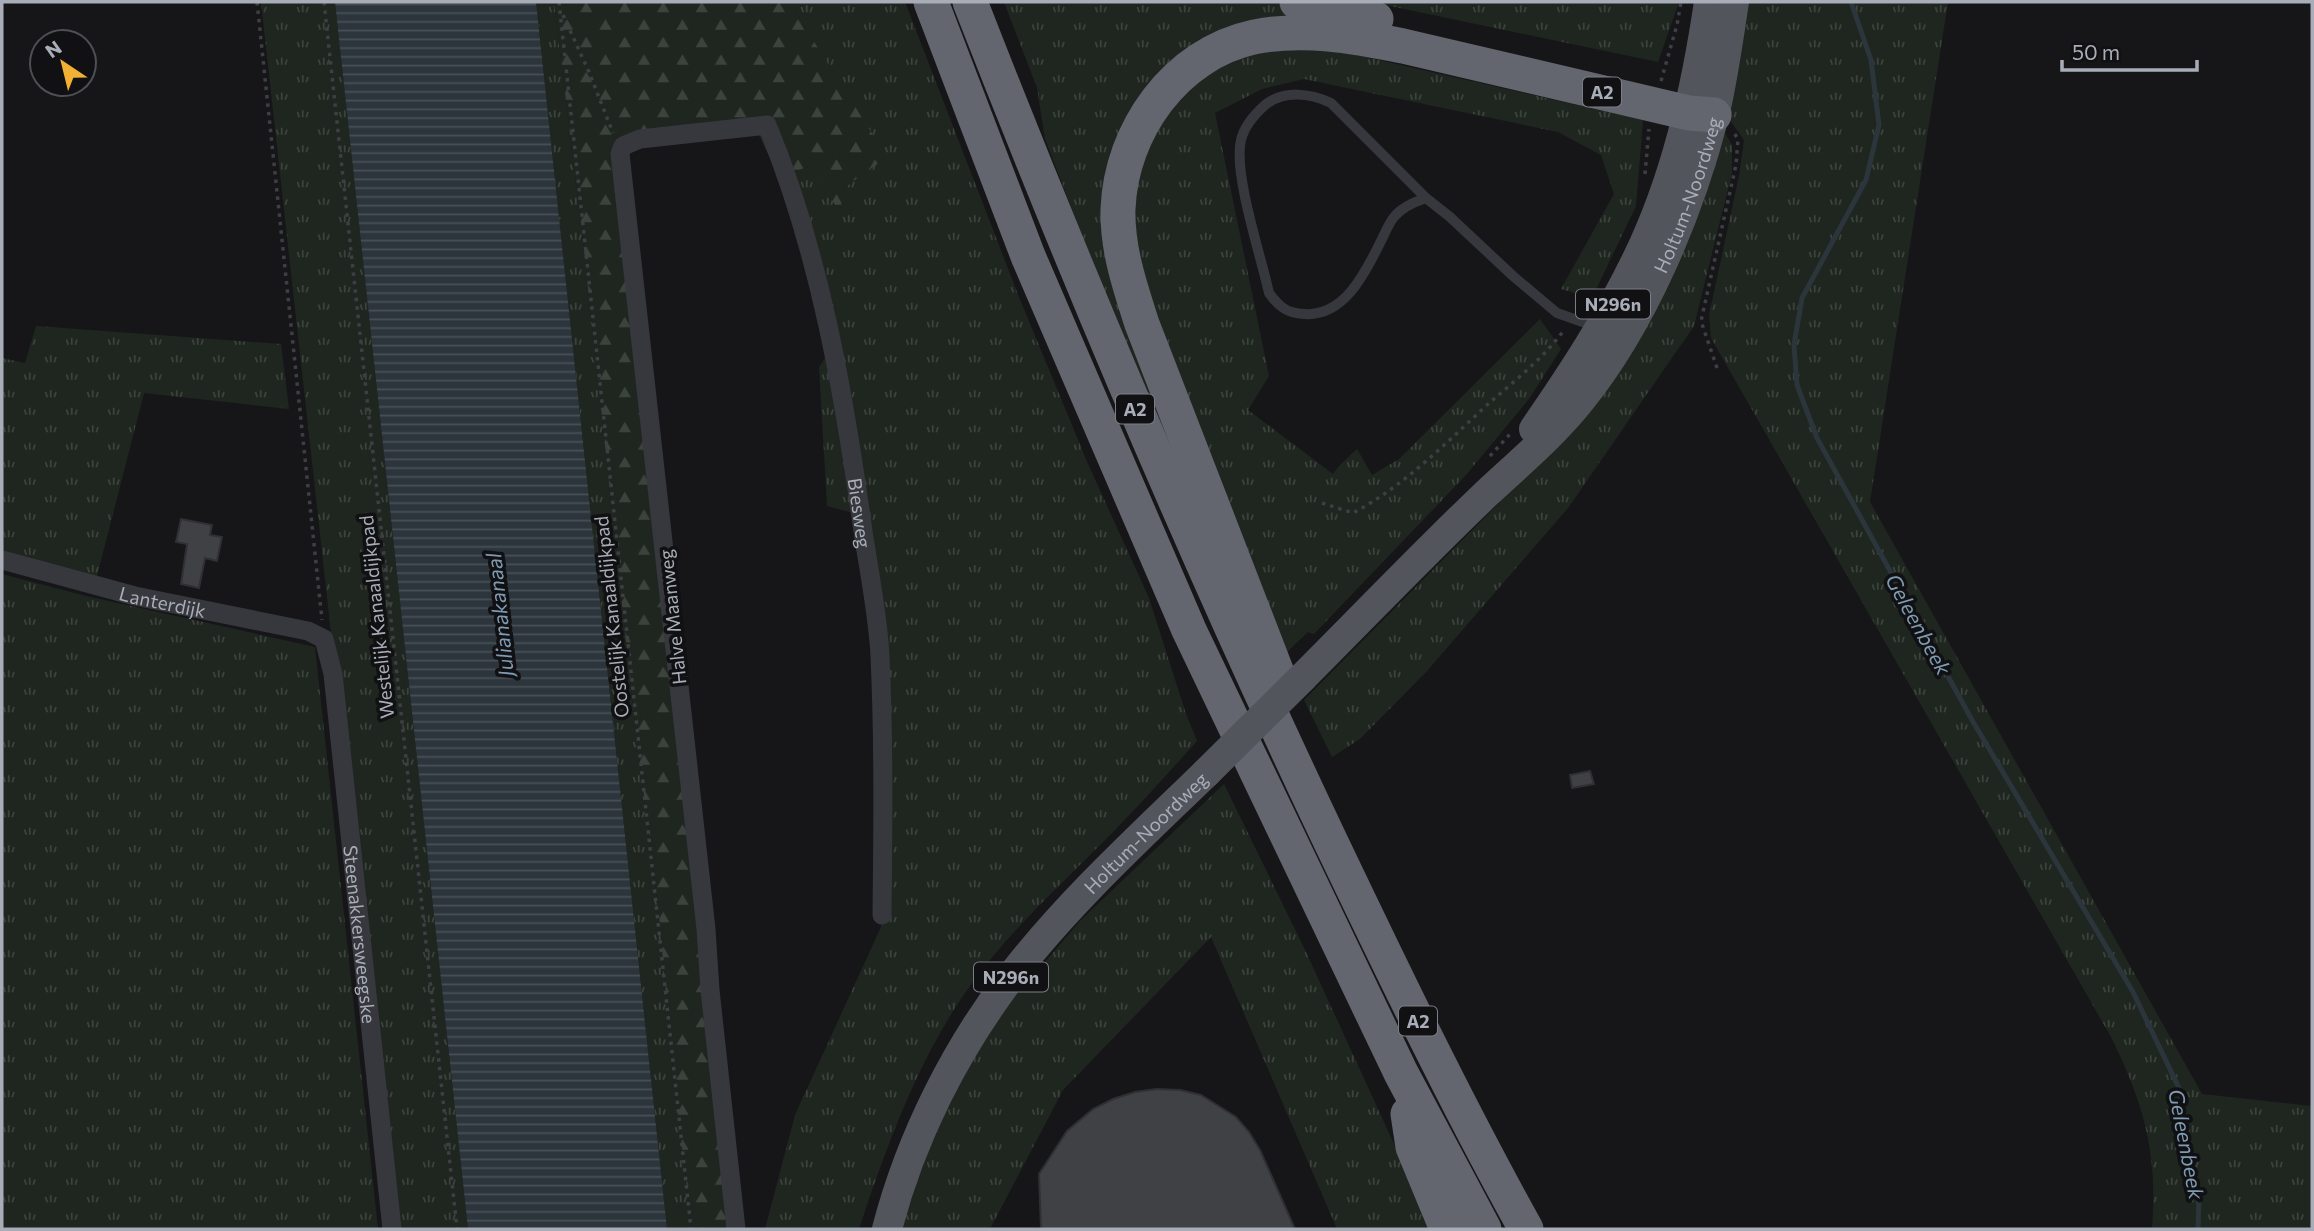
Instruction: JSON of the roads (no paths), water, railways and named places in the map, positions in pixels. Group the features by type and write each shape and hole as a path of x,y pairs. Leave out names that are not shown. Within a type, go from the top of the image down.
{"highway":[{"name":"A2","path":"931,2 1028,256 1118,471 1189,630 1401,1073 1484,1229"},
{"name":"A2","path":"970,2 1063,239 1222,609 1378,943 1526,1229"},
{"name":"A2","path":"1297,2 1682,101"},
{"name":"A2","path":"1315,810 1287,699 1147,337 1125,268 1119,228 1120,191 1136,134 1157,100 1196,63 1252,38 1290,33 1311,32 1367,39 1682,101"},
{"name":"A2","path":"1401,1073 1413,1147 1447,1229"}],"main road":[{"name":"Holtum-Noordweg","path":"887,1229 905,1173 935,1102 970,1036 1031,953 1093,884 1486,494 1540,445 1580,401 1613,331 1666,256 1693,186 1682,101 1709,2"},
{"name":"Holtum-Noordweg","path":"1682,101 1734,2"}],"street":[{"name":"Biesweg","path":"623,146 640,139 762,125 766,125 773,140 823,303 852,447 880,653 884,779 882,915"},
{"name":"Halve Maanweg","path":"623,146 620,154 703,901 736,1229"},
{"name":"Lanterdijk","path":"2,560 135,596 308,631 324,639"},
{"name":"Steenakkersweegske","path":"324,639 333,674 392,1229"}],"lane":[{"path":"1426,198 1413,202 1394,217 1369,265 1349,295 1332,308 1312,315 1292,313 1279,306 1269,293 1238,163 1241,137 1255,114 1273,99 1290,95 1316,96 1331,103 1426,198 1548,306 1572,319 1613,331"}],"water":[{"name":"Julianakanaal","path":"335,2 536,2 667,1229 468,1229"}],"waterway":[{"name":"Geleenbeek","path":"1851,2 1871,60 1879,125 1866,180 1802,298 1794,345 1797,385 1817,438 1972,720 2133,992 2179,1088 2199,1197 2198,1229"}]}
